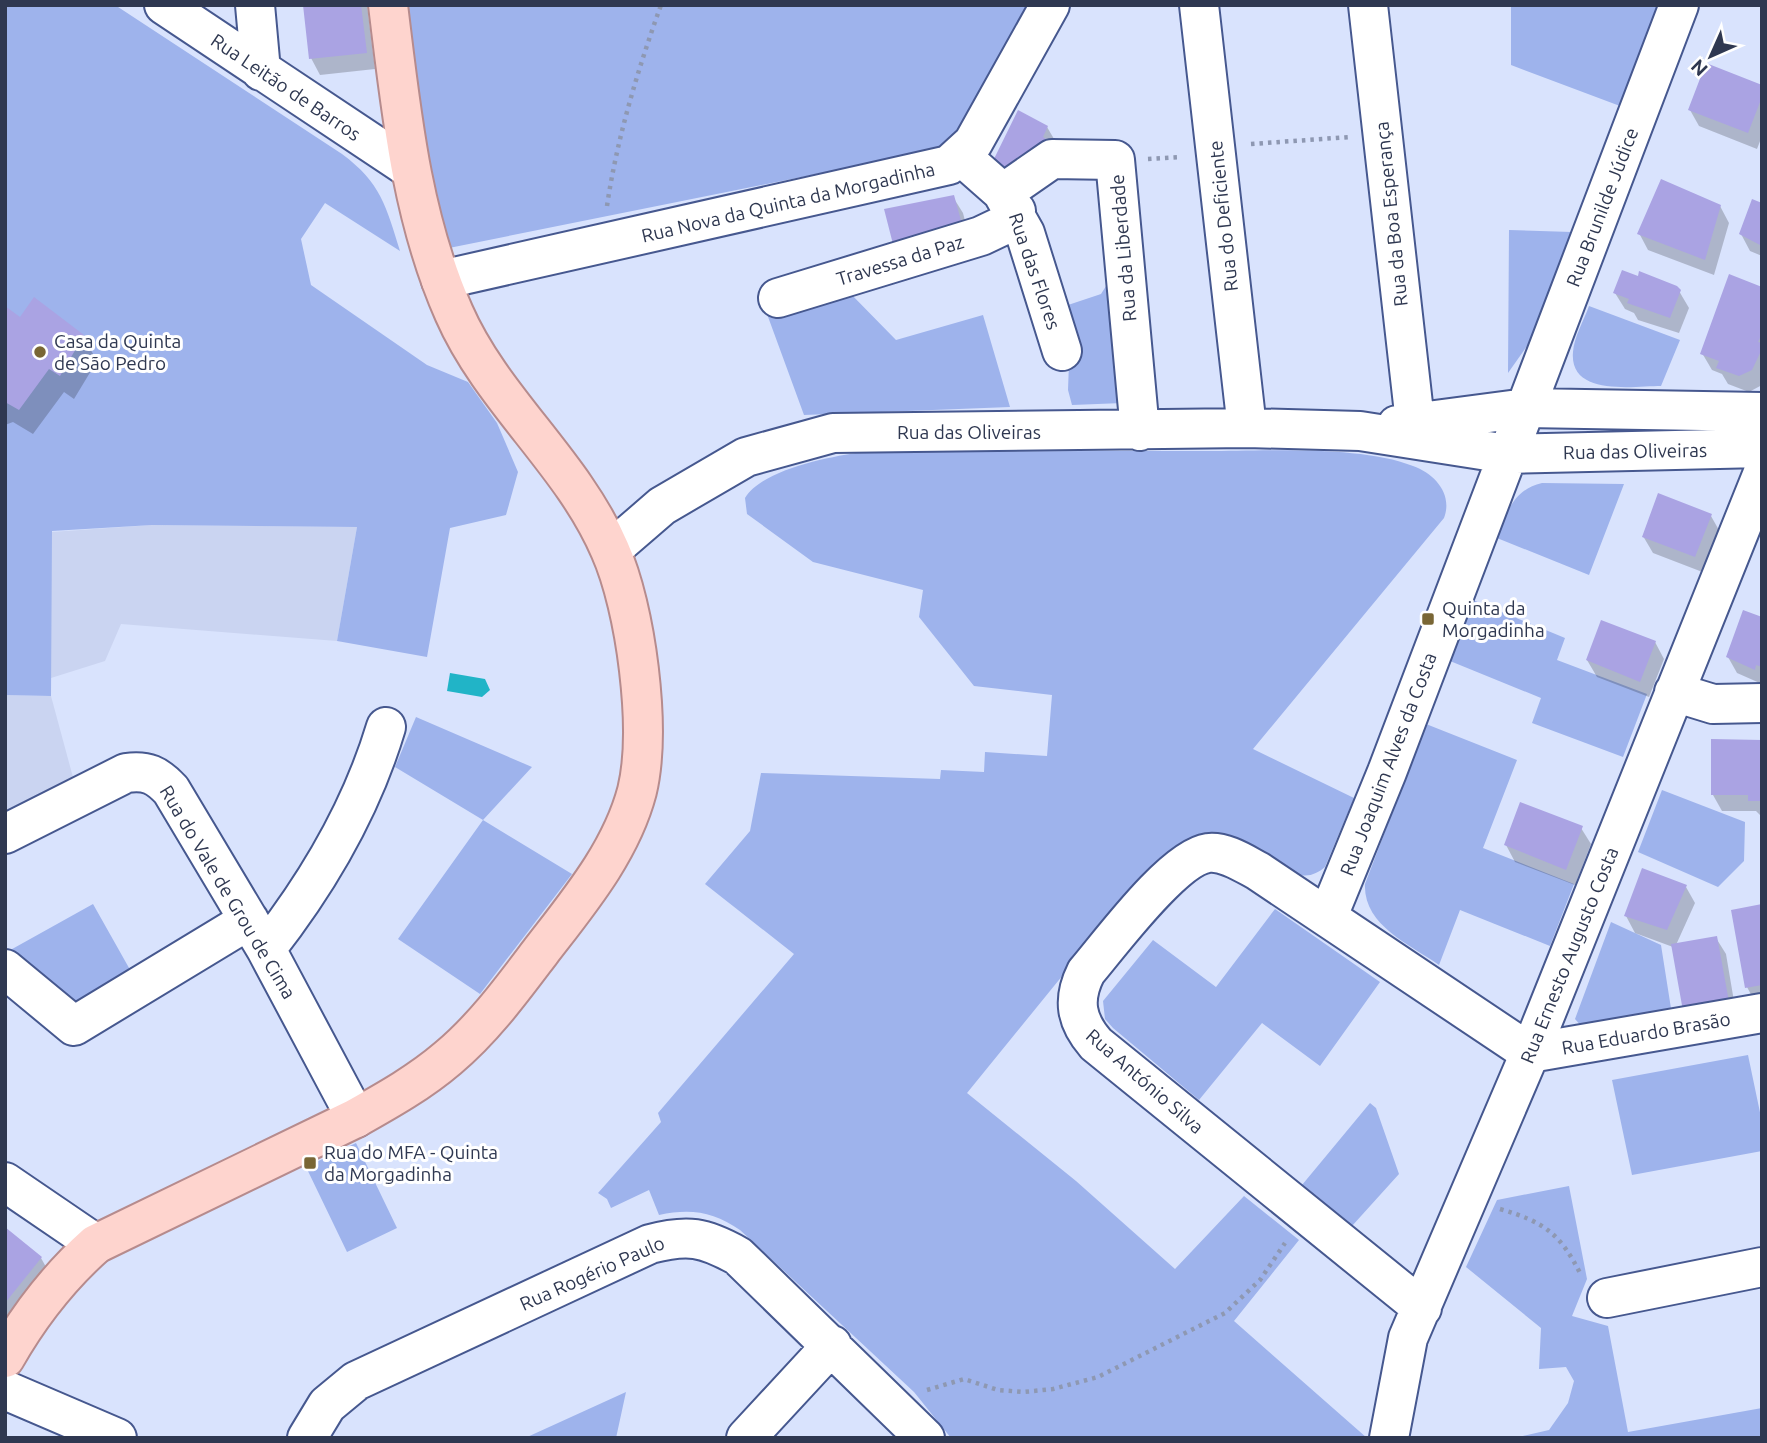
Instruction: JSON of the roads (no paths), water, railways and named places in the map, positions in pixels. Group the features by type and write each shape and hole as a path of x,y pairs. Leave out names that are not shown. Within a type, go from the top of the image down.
{"main road":[{"path":"5,1357 39,1304 67,1269 96,1244 356,1118 426,1076 450,1057 493,1011 603,867 623,828 637,790 641,717 634,633 611,550 585,505 474,353 440,280 409,168 388,5"}],"street":[{"name":"Rua Leitão de Barros","path":"164,5 409,168"},
{"path":"254,5 261,71"},
{"name":"Rua Nova da Quinta da Morgadinha","path":"440,280 933,171 961,156 982,129 1050,5"},
{"name":"Rua do Deficiente","path":"1199,5 1247,428"},
{"name":"Rua da Boa Esperança","path":"1368,5 1415,422"},
{"name":"Rua Brunilde Júdice","path":"1526,408 1679,5"},
{"path":"961,156 1009,202"},
{"name":"Rua da Liberdade","path":"1009,202 1052,159 1115,160 1140,431"},
{"name":"Travessa da Paz","path":"778,298 981,236 1002,226 1009,202"},
{"name":"Rua das Flores","path":"1009,202 1026,233 1062,351"},
{"path":"1507,454 1526,408"},
{"name":"Rua das Oliveiras","path":"1360,431 1526,408 1762,412"},
{"name":"Rua das Oliveiras","path":"611,550 662,506 746,457 833,433 1247,428 1360,431 1507,454 1762,449"},
{"name":"Rua Joaquim Alves da Costa","path":"1328,916 1507,454"},
{"name":"Rua Ernesto Augusto Costa","path":"1389,1438 1408,1338 1531,1053 1762,474"},
{"path":"1674,692 1713,704 1762,703"},
{"path":"5,969 74,1026 293,914 342,829 377,759 386,727"},
{"name":"Rua do Vale de Grou de Cima","path":"5,834 126,773 143,771 159,778 171,790 258,934 356,1118"},
{"name":"Rua António Silva","path":"1422,1308 1096,1044 1082,1027 1077,1008 1077,989 1086,972 1167,878 1187,862 1208,853 1231,857 1328,916 1531,1053"},
{"name":"Rua Eduardo Brasão","path":"1531,1053 1762,1013"},
{"path":"5,1182 96,1244"},
{"name":"Rua Rogério Paulo","path":"307,1438 327,1405 356,1381 650,1244 678,1237 710,1240 738,1256 925,1438"},
{"path":"1607,1298 1762,1267"},
{"path":"746,1438 832,1345"},
{"path":"5,1390 117,1438"}],"place":[{"name":"Casa da Quinta de São Pedro","path":"40,352"},
{"name":"Quinta da Morgadinha","path":"1428,619"},
{"name":"Rua do MFA - Quinta da Morgadinha","path":"310,1163"}]}
